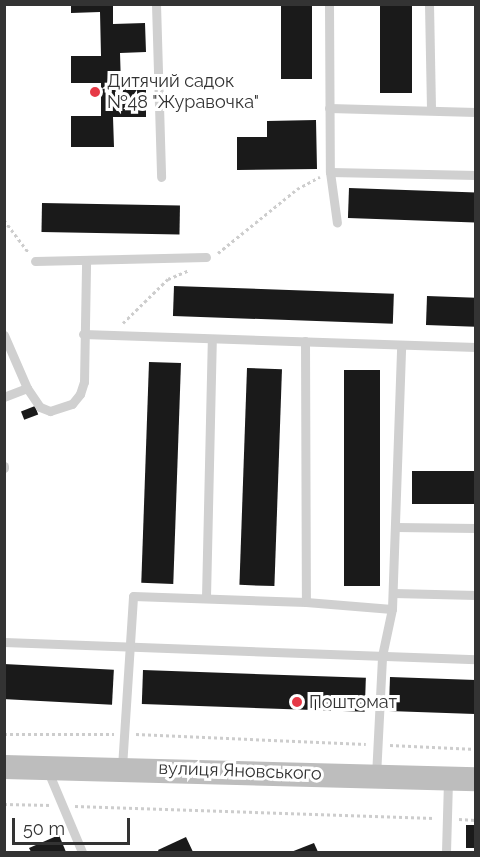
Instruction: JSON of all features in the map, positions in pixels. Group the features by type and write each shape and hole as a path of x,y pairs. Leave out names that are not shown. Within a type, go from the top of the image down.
{"main road":[{"name":"вулиця Яновського","path":"4,767 122,767 476,778"}],"lane":[{"path":"156,4 161,177"},
{"path":"329,4 330,172 337,223"},
{"path":"429,4 430,110"},
{"path":"329,108 476,111"},
{"path":"330,172 476,175"},
{"path":"35,261 86,262 207,257"},
{"path":"4,335 27,388 40,408 50,411 72,404 84,382 86,262"},
{"path":"83,334 476,347"},
{"path":"206,597 213,339"},
{"path":"305,341 306,602"},
{"path":"376,776 382,656 393,593 401,345"},
{"path":"4,397 27,388"},
{"path":"396,526 476,528"},
{"path":"393,593 476,595"},
{"path":"122,767 133,596 306,602 392,609"},
{"path":"4,642 476,659"},
{"path":"46,767 82,852"},
{"path":"446,852 448,778"}],"path":[{"path":"4,220 35,261"},
{"path":"4,734 124,734 476,749"},
{"path":"4,804 476,820"}],"building":[{"path":"71,4 113,4 113,24 145,23 146,52 120,53 121,85 146,85 146,117 113,117 114,147 71,147 71,116 101,116 101,83 71,83 71,56 101,56 100,12 71,13"},
{"path":"281,4 312,4 312,79 281,79"},
{"path":"380,4 412,4 412,93 380,93"},
{"path":"316,120 317,169 237,170 237,137 267,137 267,121"},
{"path":"349,188 476,192 475,222 348,218"},
{"path":"42,203 180,205 179,234 41,232"},
{"path":"174,286 394,294 393,324 173,316"},
{"path":"427,296 476,298 475,327 426,325"},
{"path":"149,362 181,363 173,584 141,583"},
{"path":"247,368 282,369 274,586 239,585"},
{"path":"344,370 380,370 380,586 344,586"},
{"path":"35,406 38,414 24,420 21,411"},
{"path":"412,471 476,471 476,504 412,504"},
{"path":"4,664 114,670 112,705 4,699"},
{"path":"143,670 366,678 365,712 142,704"},
{"path":"390,677 476,680 475,714 389,711"},
{"path":"466,825 476,825 476,848 466,848"},
{"path":"59,835 66,852 31,852 29,848"},
{"path":"186,837 193,852 159,852 158,850"},
{"path":"314,843 318,852 291,852"}],"place":[{"name":"Дитячий садок №48 \"Журавочка\"","path":"95,92"},
{"name":"Поштомат","path":"297,702"}]}
